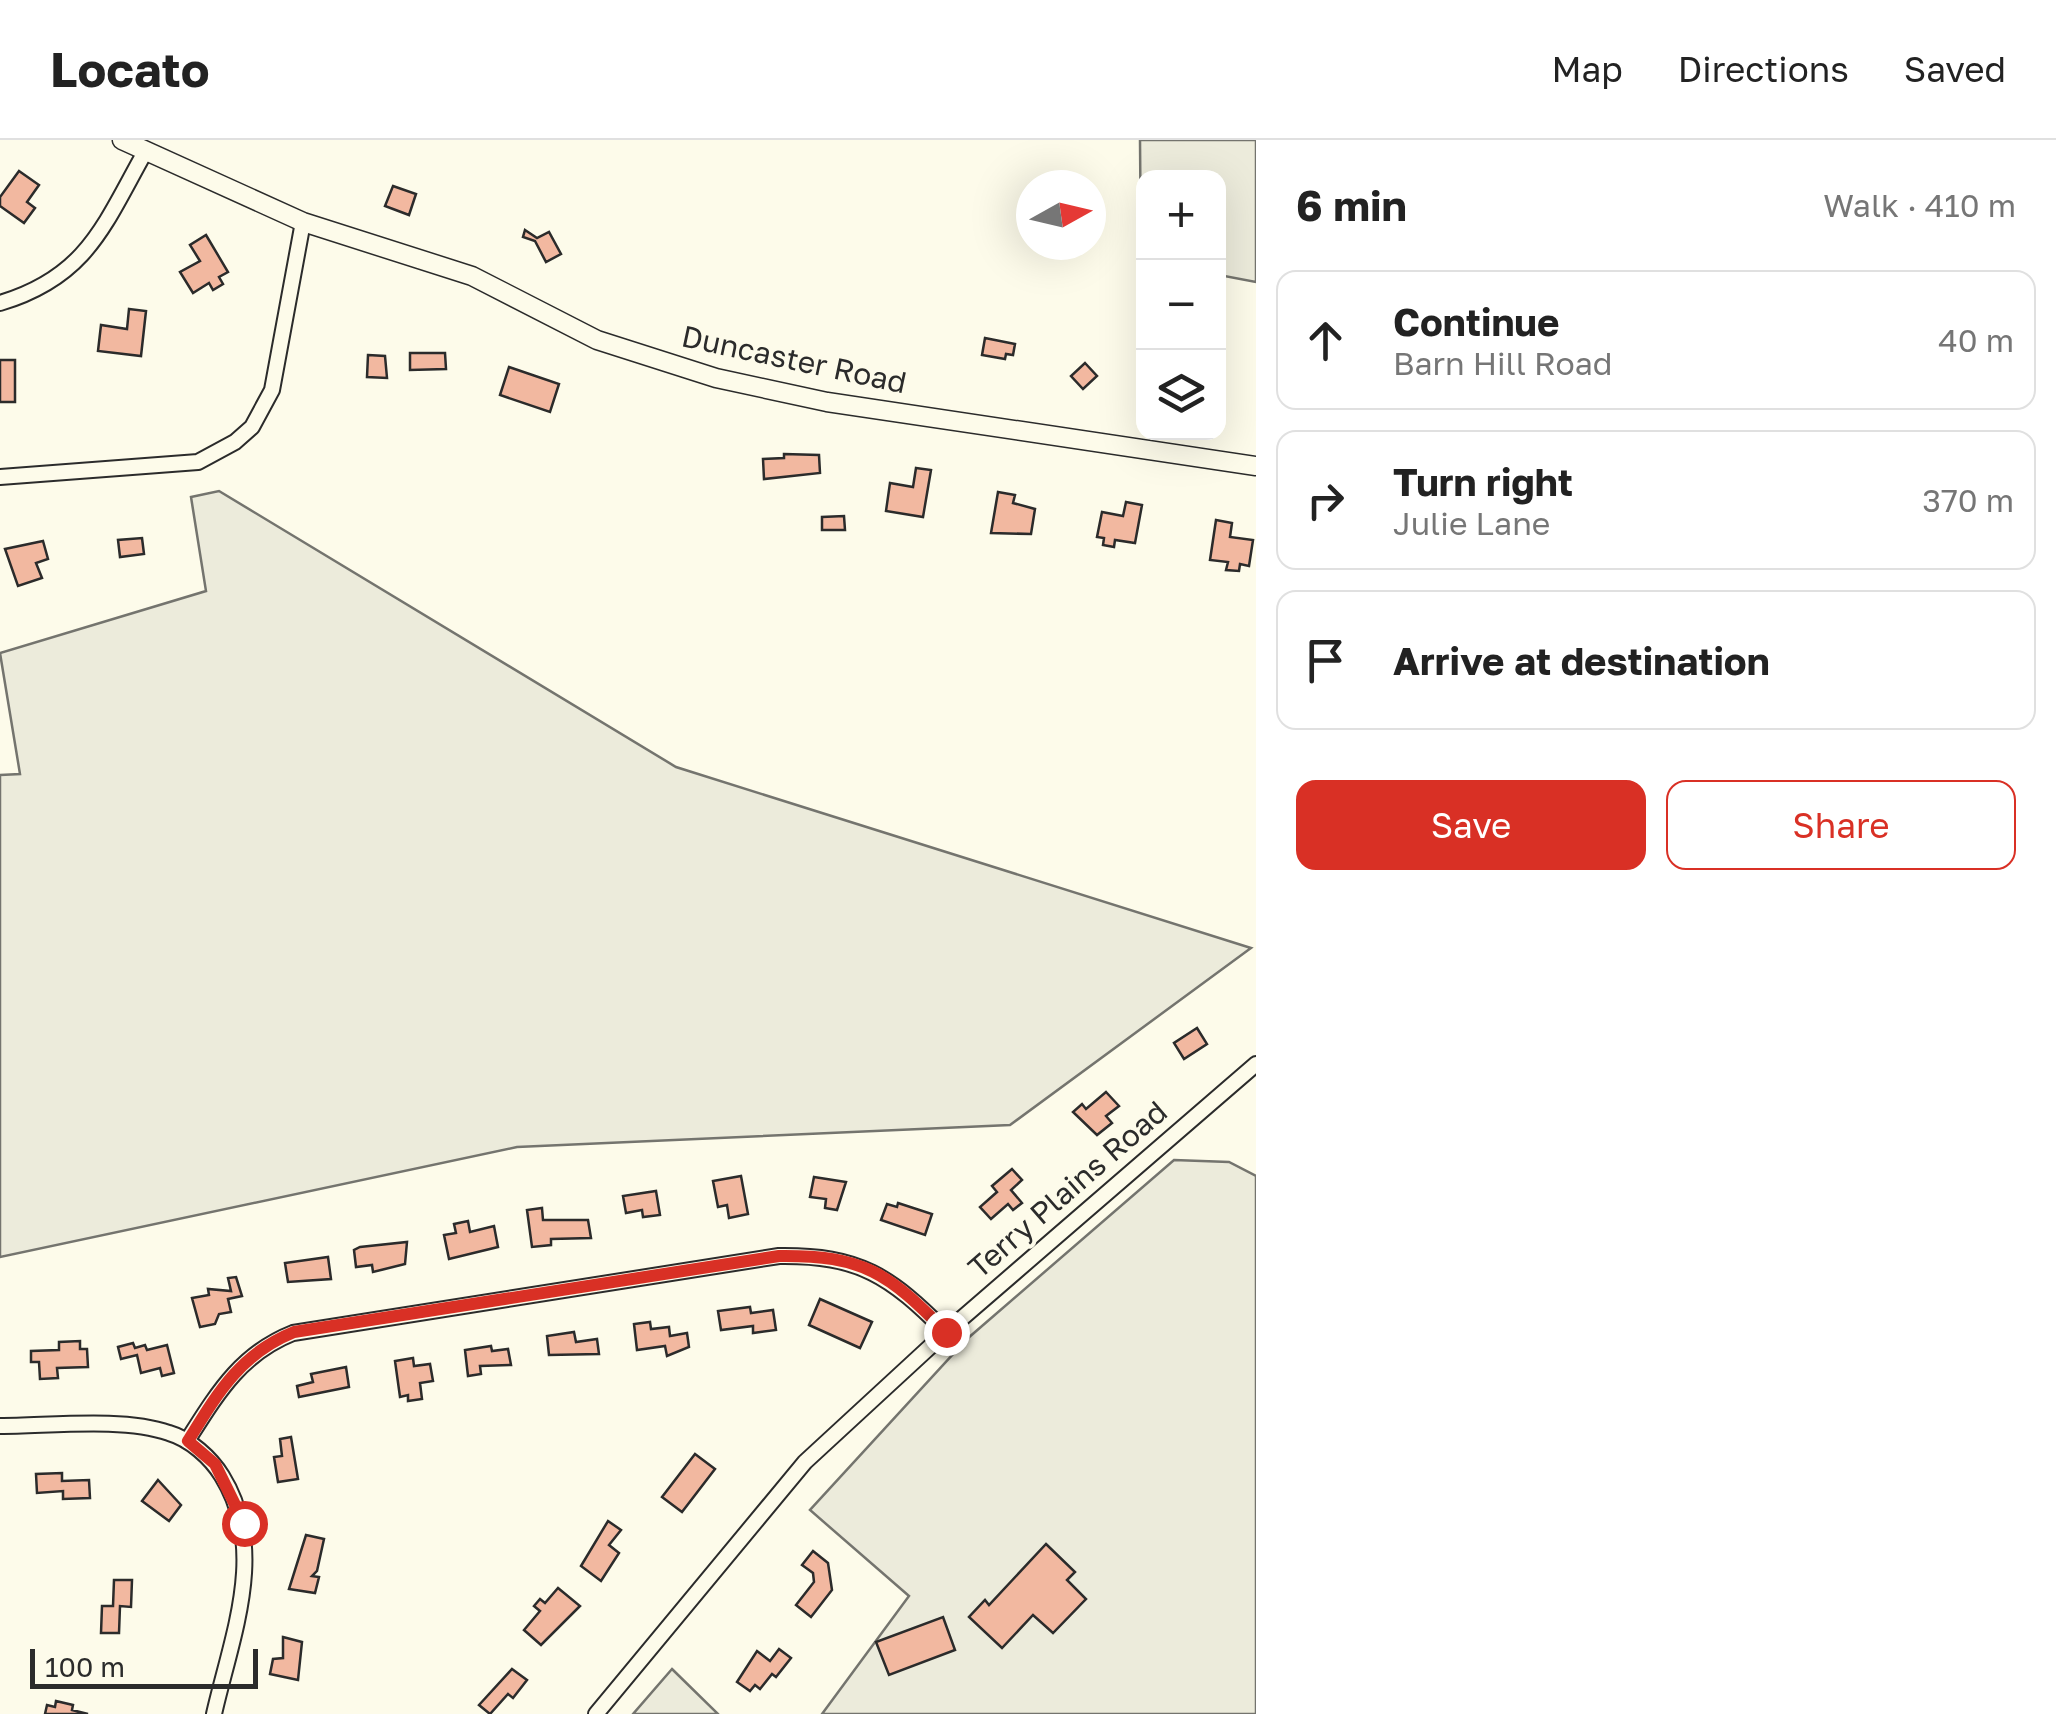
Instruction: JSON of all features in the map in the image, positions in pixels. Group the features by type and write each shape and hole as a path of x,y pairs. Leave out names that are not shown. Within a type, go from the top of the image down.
{"street":[{"name":"Duncaster Road","path":"122,140 303,222 472,276 597,340 716,378 827,402 1256,466"},
{"path":"0,303 34,293 90,252 145,152"},
{"path":"0,477 198,462 252,428 272,390 303,222"},
{"name":"Terry Plains Road","path":"596,1714 805,1462 946,1332 1256,1064"},
{"path":"188,1441 225,1381 243,1361 294,1332 779,1256 821,1255 870,1269 915,1300 946,1332"},
{"path":"0,1426 140,1427 188,1441 215,1464 233,1493 247,1542 245,1576 214,1714"}],"shaded area":[{"path":"1140,140 1256,140 1256,282 1226,276 1226,170 1140,170"},
{"path":"219,491 676,767 1251,948 1010,1125 517,1147 0,1257 0,775 20,774 0,653 206,591 191,497"},
{"path":"1174,1160 1229,1162 1256,1176 1256,1714 822,1714 909,1596 810,1510 967,1339"},
{"path":"672,1669 718,1714 633,1714"}],"building":[{"path":"19,171 39,185 27,202 35,208 24,223 0,206 0,197"},
{"path":"393,186 416,194 409,215 385,206"},
{"path":"525,230 537,238 549,232 561,254 546,262 535,241 523,237"},
{"path":"206,235 228,272 219,277 223,284 213,290 209,283 193,293 180,272 200,261 190,245"},
{"path":"129,309 146,311 141,356 98,351 101,325 127,329"},
{"path":"985,338 1015,344 1013,355 1006,354 1005,359 982,355"},
{"path":"410,353 445,353 446,369 410,370"},
{"path":"368,355 385,356 387,378 367,377"},
{"path":"0,360 15,360 15,402 0,402"},
{"path":"1085,363 1097,376 1083,389 1071,376"},
{"path":"509,367 559,384 550,412 500,395"},
{"path":"784,454 819,455 820,473 764,479 763,459 784,458"},
{"path":"916,468 931,470 923,517 886,511 890,483 913,487"},
{"path":"998,492 1015,495 1013,503 1035,509 1031,534 991,533"},
{"path":"1126,502 1142,505 1135,543 1115,540 1114,547 1103,545 1104,538 1097,537 1102,512 1123,516"},
{"path":"844,516 845,530 822,530 822,517"},
{"path":"1216,520 1232,523 1230,537 1253,540 1249,566 1240,564 1239,571 1226,570 1228,562 1210,560"},
{"path":"142,538 144,554 120,557 118,540"},
{"path":"43,541 48,559 36,563 42,578 18,586 5,549"},
{"path":"1197,1028 1207,1044 1184,1059 1174,1043"},
{"path":"1106,1092 1119,1106 1106,1116 1112,1123 1097,1135 1073,1112 1082,1104 1086,1109"},
{"path":"1012,1169 1022,1180 1011,1190 1022,1203 1013,1210 1008,1204 991,1219 980,1207 997,1192 992,1186"},
{"path":"741,1176 748,1214 729,1218 727,1205 718,1207 713,1181"},
{"path":"814,1177 846,1182 837,1210 825,1208 826,1199 810,1197"},
{"path":"656,1191 660,1215 643,1217 642,1210 626,1213 623,1196"},
{"path":"898,1203 932,1214 925,1235 881,1220 887,1204 897,1207"},
{"path":"542,1208 543,1220 588,1220 591,1238 551,1239 551,1245 532,1247 527,1210"},
{"path":"468,1221 470,1232 494,1226 498,1247 449,1259 444,1235 456,1233 454,1224"},
{"path":"407,1242 405,1264 373,1272 372,1265 356,1267 354,1250 360,1247"},
{"path":"328,1257 331,1279 288,1282 285,1263"},
{"path":"236,1277 242,1296 228,1299 231,1312 219,1314 215,1324 200,1327 192,1298 209,1295 208,1289 231,1291 228,1278"},
{"path":"820,1299 872,1322 860,1348 809,1325"},
{"path":"750,1307 751,1313 773,1310 776,1330 753,1333 753,1326 721,1330 718,1311"},
{"path":"650,1322 651,1329 669,1327 670,1336 687,1333 689,1347 667,1356 665,1346 637,1350 634,1324"},
{"path":"574,1332 576,1342 597,1339 599,1354 549,1355 547,1336"},
{"path":"80,1341 80,1349 87,1349 88,1367 57,1368 58,1378 40,1379 39,1362 31,1362 31,1351 59,1350 59,1342"},
{"path":"133,1343 135,1348 145,1345 147,1350 167,1345 174,1373 162,1376 160,1368 141,1373 137,1355 121,1359 118,1347"},
{"path":"491,1346 492,1351 508,1349 511,1365 480,1366 481,1374 468,1376 465,1350"},
{"path":"413,1358 414,1366 430,1364 433,1381 420,1383 422,1399 408,1401 408,1395 400,1397 395,1361"},
{"path":"346,1367 349,1387 299,1397 297,1386 313,1382 311,1374"},
{"path":"291,1437 298,1479 278,1482 274,1457 282,1456 280,1439"},
{"path":"695,1454 715,1469 682,1512 662,1497"},
{"path":"62,1473 62,1481 89,1480 90,1498 63,1499 63,1491 37,1493 36,1474"},
{"path":"158,1480 181,1505 169,1521 142,1501"},
{"path":"608,1521 621,1530 609,1545 619,1553 601,1581 581,1566"},
{"path":"306,1535 324,1539 317,1571 312,1576 319,1577 315,1593 289,1589"},
{"path":"1046,1544 1075,1572 1067,1580 1086,1599 1053,1633 1033,1615 1002,1648 969,1617 985,1600 989,1605"},
{"path":"813,1551 828,1563 832,1590 811,1617 796,1605 814,1582 813,1573 802,1565"},
{"path":"114,1580 132,1580 131,1607 120,1606 119,1633 101,1633 102,1606 113,1606"},
{"path":"558,1588 580,1606 541,1645 524,1630 540,1611 534,1606 540,1599 545,1603"},
{"path":"943,1617 955,1650 889,1675 876,1642"},
{"path":"283,1637 302,1642 298,1680 270,1674 273,1659 283,1658"},
{"path":"779,1649 791,1658 776,1677 772,1674 760,1689 755,1685 750,1691 737,1682 757,1651 770,1661"},
{"path":"512,1669 527,1680 513,1698 508,1694 490,1714 479,1705"},
{"path":"56,1701 88,1714 45,1714 47,1705 55,1707"}],"route":[{"path":"244,1523 233,1493 215,1464 188,1441 225,1381 243,1361 272,1341 294,1332 779,1256 821,1255 845,1259 885,1277 915,1300 946,1332"}]}
